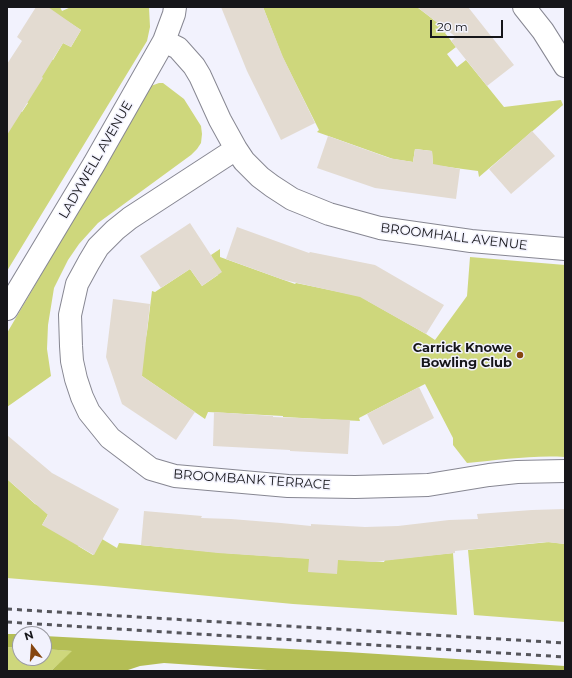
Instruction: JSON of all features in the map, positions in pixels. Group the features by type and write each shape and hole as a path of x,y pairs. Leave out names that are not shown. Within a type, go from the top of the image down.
{"street":[{"name":"LADYWELL AVENUE","path":"7,309 94,164 164,41 174,14 175,7"},
{"path":"524,7 565,66"},
{"name":"BROOMHALL AVENUE","path":"164,41 178,48 194,66 236,149 252,169 260,178 292,198 329,214 380,228 471,241 565,249"},
{"name":"BROOMBANK TERRACE","path":"236,149 130,218 115,230 98,247 78,284 70,315 72,361 80,391 89,412 110,438 151,469 175,476 288,486 355,487 428,485 517,472 565,471"}],"green space":[{"path":"45,7 60,7 62,11 71,7 149,7 150,27 147,41 7,271 7,110 10,105 22,112 28,103 16,95 42,54 53,60 63,43 71,47 81,30"},
{"path":"263,7 417,7 447,30 445,33 456,47 447,54 457,67 466,60 504,107 561,100 563,105 479,177 478,171 433,165 432,151 415,149 413,162 393,159 317,132 319,130 282,56"},
{"path":"163,83 184,99 201,126 201,143 191,155 98,223 79,244 68,260 54,288 48,325 47,349 51,376 7,407 7,333 148,87"},
{"path":"220,249 220,257 295,284 369,298 368,301 435,340 467,296 470,257 565,265 565,457 528,457 467,463 453,445 453,438 425,384 359,418 360,421 208,412 205,419 139,374 147,332 152,291 155,292 190,269 202,286 218,275 211,255"},
{"path":"7,479 35,504 50,511 42,525 86,531 78,546 93,555 102,539 117,548 119,543 225,553 384,562 385,560 453,553 457,615 293,604 7,578"},
{"path":"549,542 565,544 565,622 474,615 468,550"},
{"path":"7,634 12,634 12,647 7,647"},
{"path":"52,636 347,652 565,666 565,671 282,671 164,663 140,666 125,671 51,671 72,651 52,650"},
{"path":"7,647 12,647 12,666 52,666 52,650 73,651 51,671 7,671"}],"building":[{"path":"36,7 48,7 81,30 71,47 63,43 7,135 7,64 22,41 17,37"},
{"path":"221,7 263,7 283,57 315,123 281,140 247,71"},
{"path":"417,7 468,7 514,65 487,86 451,41 456,37"},
{"path":"532,131 555,156 511,194 489,169"},
{"path":"328,136 389,158 413,162 415,149 432,151 433,164 460,169 456,199 375,188 317,168"},
{"path":"190,223 222,272 202,286 190,269 161,288 140,256"},
{"path":"237,227 309,253 375,265 444,305 426,334 360,297 284,280 226,259"},
{"path":"113,299 150,304 142,376 195,412 176,440 122,404 106,357"},
{"path":"419,387 434,418 383,445 367,414"},
{"path":"214,412 273,417 350,420 348,454 213,446"},
{"path":"7,435 52,473 119,509 94,555 42,525 48,515 7,479"},
{"path":"565,509 565,544 546,542 455,551 455,553 373,562 338,560 337,574 308,572 309,559 218,553 141,545 144,511 202,516 201,518 311,526 311,524 365,527 398,526 449,520 478,519 477,514"}],"railway":[{"path":"7,609 565,643"},
{"path":"7,622 565,657"}],"place":[{"name":"Carrick Knowe Bowling Club","path":"520,355"}]}
